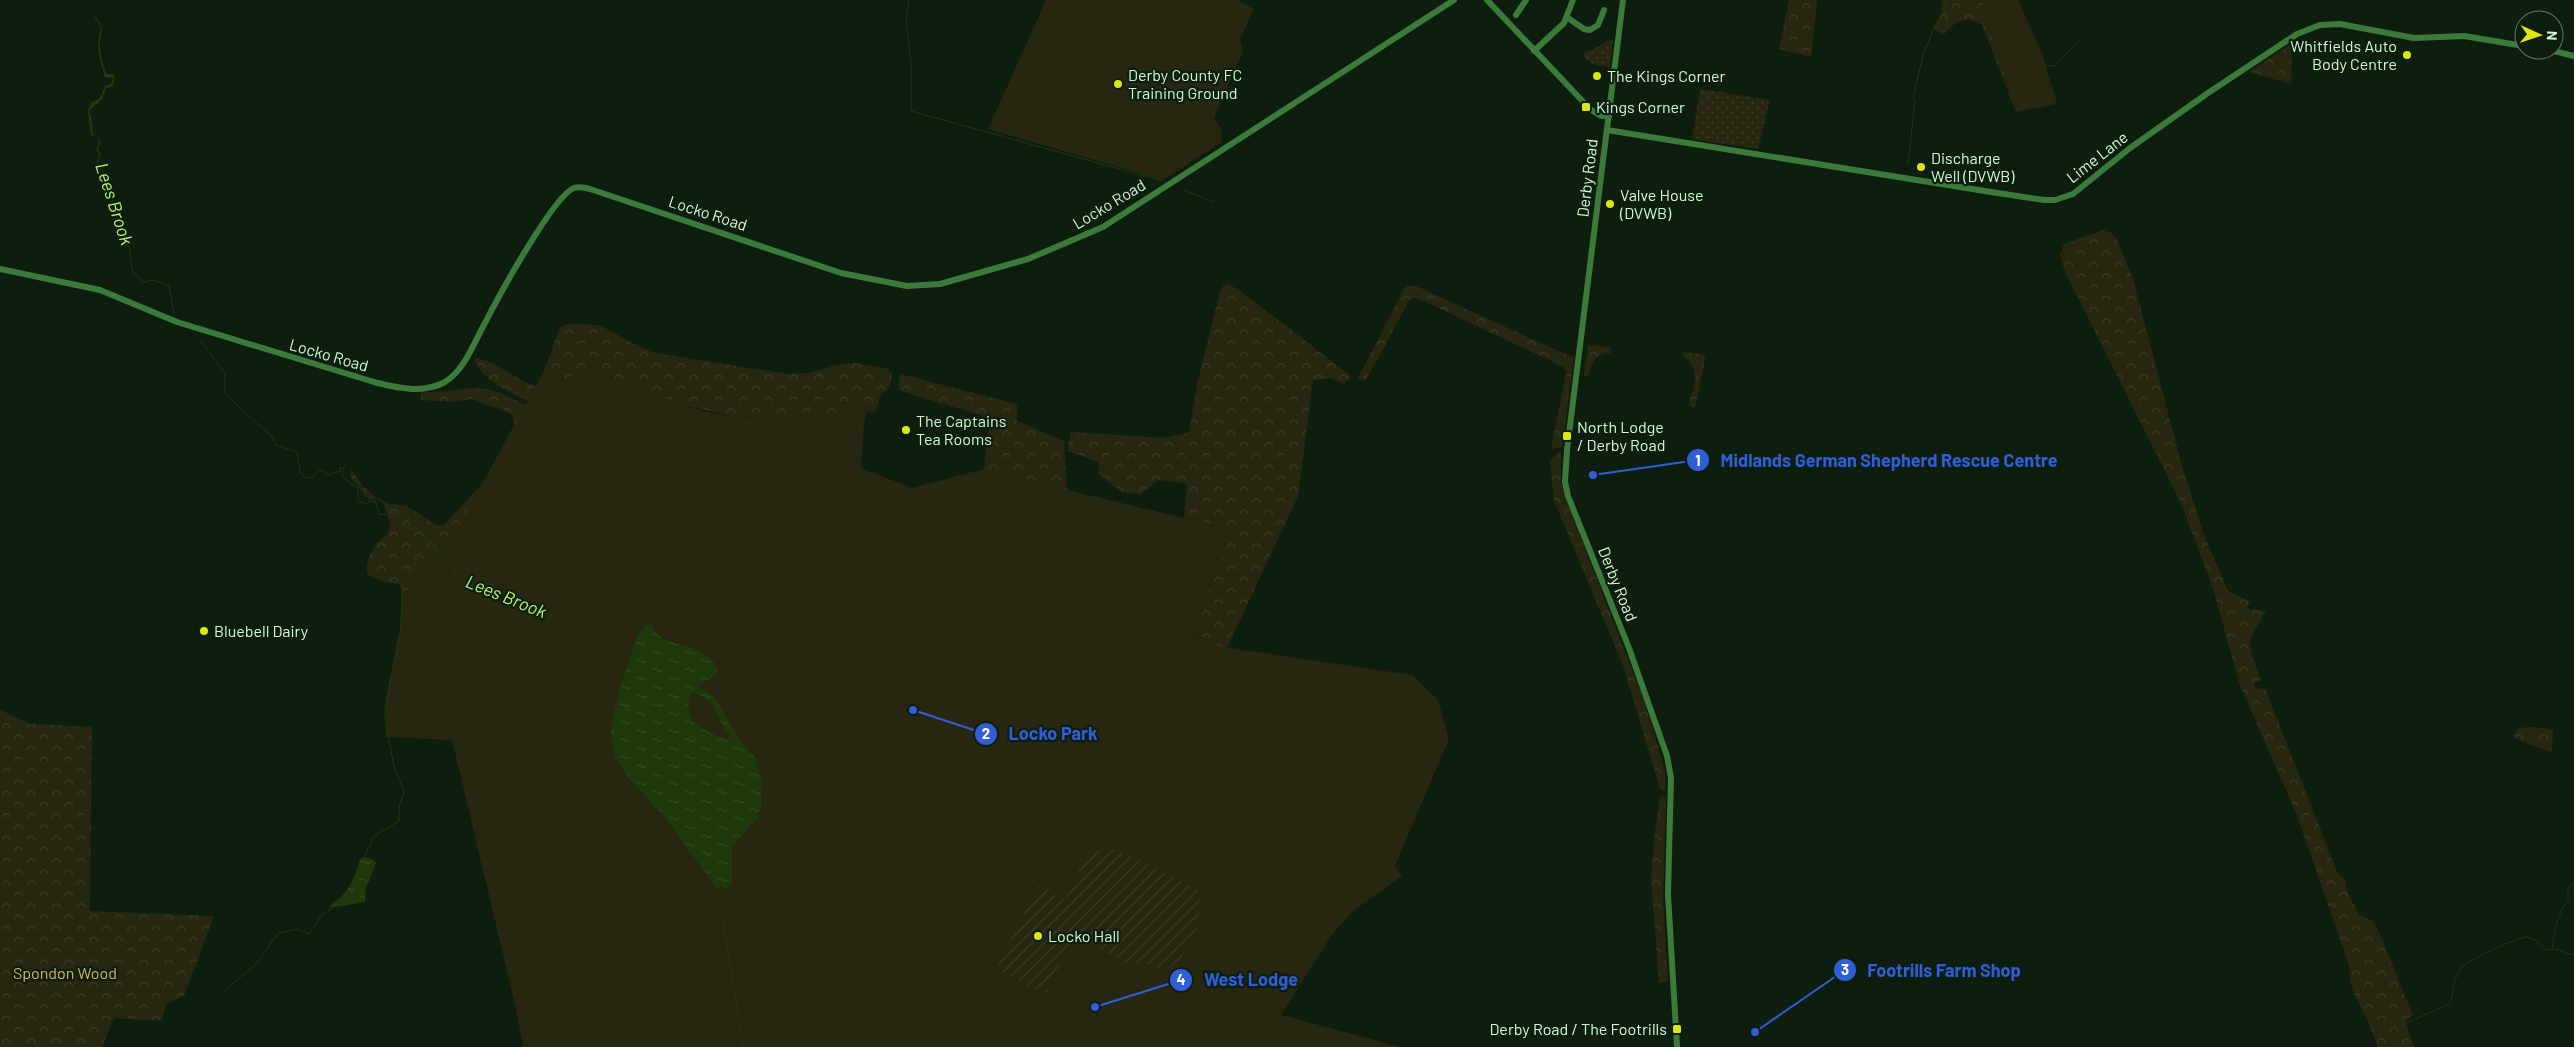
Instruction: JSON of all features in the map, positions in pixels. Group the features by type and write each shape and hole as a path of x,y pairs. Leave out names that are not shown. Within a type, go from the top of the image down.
{"street":[{"name":"Locko Road","path":"0,269 121,296 177,322 374,382 402,388 426,388 445,381 459,369 496,302 547,219 566,192 573,188 593,190 841,273 902,285 940,284 1028,259 1103,227 1454,0"},
{"path":"1487,0 1590,109 1601,116 1609,116"},
{"path":"1516,15 1526,0"},
{"path":"1534,51 1568,18 1573,0"},
{"path":"1607,130 1623,0"},
{"path":"1568,18 1584,29 1590,30 1596,27 1605,16"},
{"name":"Lime Lane","path":"1607,130 1991,192 2054,200 2073,194 2130,148 2208,93 2297,34 2312,28 2340,24 2414,38 2464,36 2514,44"},
{"name":"Derby Road","path":"1607,130 1567,450 1565,482 1573,510 1629,648 1668,756 1671,778 1668,894 1677,1047"}],"green space":[{"name":"Derby County FC Training Ground","path":"1046,0 1238,0 1254,9 1240,39 1243,51 1214,118 1221,128 1222,142 1163,180 988,129"},
{"path":"1789,0 1817,0 1811,57 1779,49"},
{"path":"1942,0 2018,0 2042,53 2056,104 2016,112 1982,25 1970,20 1960,21 1942,34 1933,27 1941,15"},
{"path":"1982,0 2018,0 2041,52 2057,103 2016,112"},
{"path":"1613,39 1610,67 1591,63 1585,58 1583,54"},
{"path":"2292,43 2291,84 2249,72"},
{"path":"1700,89 1770,100 1758,149 1692,139"},
{"path":"2103,230 2111,233 2117,239 2133,279 2182,466 2204,535 2228,591 2251,602 2246,609 2266,611 2254,631 2250,644 2261,680 2254,684 2256,689 2265,688 2338,874 2345,879 2347,891 2359,915 2373,921 2380,934 2413,1016 2405,1021 2414,1047 2378,1047 2353,991 2349,965 2296,813 2239,683 2213,588 2180,501 2065,272 2060,255 2064,244"},
{"path":"1228,284 1239,290 1351,376 1344,384 1331,378 1313,380 1298,496 1227,648 1216,646 1194,633 1230,529 1184,518 1187,484 1158,480 1140,495 1122,492 1098,474 1099,462 1067,451 1071,432 1166,438 1189,432 1197,384 1220,292 1224,285"},
{"path":"1406,285 1418,287 1574,358 1562,447 1552,449 1566,373 1564,367 1415,297 1410,299 1370,373 1364,381 1358,378"},
{"path":"567,324 599,325 655,353 788,374 808,373 841,364 855,363 888,369 892,373 891,380 889,387 880,397 875,413 844,402 838,416 775,419 737,417 677,404 649,394 569,382 544,371 560,327"},
{"path":"1588,345 1611,347 1611,353 1597,357 1588,377 1584,376"},
{"path":"1683,352 1706,355 1695,408 1689,406 1695,378 1693,366 1683,356"},
{"path":"474,358 498,366 527,383 536,386 527,401 503,389 489,379"},
{"path":"584,367 593,368 681,405 738,417 838,416 844,402 867,411 864,424 861,468 912,488 984,470 1230,529 1194,634 1216,646 1412,675 1438,700 1449,739 1395,866 1402,876 1353,911 1331,936 1281,1015 1401,1047 523,1047 516,1009 452,740 386,737 386,699 409,581 456,532 544,371 569,382 577,369"},
{"path":"900,374 1017,404 1017,421 1064,441 1067,490 1005,476 924,508 877,475 912,488 984,469 990,418 898,390"},
{"path":"477,388 493,390 528,406 386,699 402,613 400,585 381,581 367,574 369,557 379,541 388,534 390,524 384,504 376,498 370,500 365,496 350,476 351,469 362,485 374,496 387,503 409,507 437,526 444,525 483,483 514,425 513,416 472,399 451,402 421,400 421,393"},
{"path":"1561,452 1561,482 1565,497 1645,703 1665,771 1665,791 1660,789 1623,665 1554,501 1550,460"},
{"name":"Spondon Wood","path":"0,710 31,724 92,727 90,911 214,916 184,996 166,1004 162,1021 114,1018 102,1047 0,1047"},
{"path":"2535,727 2553,730 2552,752 2527,744 2512,736 2519,728"},
{"path":"1660,796 1666,797 1663,899 1668,982 1659,983 1651,878"},
{"path":"1106,849 1116,850 1135,858 1200,891 1197,926 1194,937 1183,956 1164,971 1144,962 1128,964 1074,935 1047,992 1041,992 996,969 1038,886 1046,890 1048,889 1049,892 1065,900 1085,862 1091,856"}],"water":[{"path":"94,0 95,15 102,28 100,52 103,63 107,75 112,74 115,77 113,86 106,88 102,99 90,110 93,134 96,137 91,135 88,110 91,103 100,98 105,86 111,84 113,78 105,77 100,59 98,41 101,29 95,17"},
{"path":"97,138 101,141 98,149 101,154 98,163 109,179 112,196 107,178 97,164 99,154 96,150 99,142"},
{"path":"651,622 655,632 663,638 693,648 712,660 718,670 715,676 697,686 715,698 739,739 754,756 762,781 761,809 757,815 759,820 755,820 732,847 732,883 727,889 721,887 718,890 663,815 629,779 615,758 611,732 614,709 640,631","holes":["692,692 711,701 724,728 730,735 728,740 703,729 691,718 689,703"]},
{"path":"365,857 374,860 376,863 366,888 365,902 330,908 332,903 346,891 356,872 360,859"}],"waterway":[{"path":"909,0 906,22 911,63 911,111 1163,181"},
{"path":"1908,165 1915,100 1913,98 1924,52 1934,28 1944,34 1948,27 1944,11 1946,0"},
{"path":"2043,65 2055,66 2080,39"},
{"path":"1183,190 1214,202"},
{"name":"Lees Brook","path":"111,194 119,227 128,236 132,270 143,282 154,280 169,286 174,313"},
{"name":"Lees Brook","path":"200,340 225,373 225,394 272,437 276,445 297,452 300,471 304,477 312,478 320,470 325,471 327,475 341,471 339,468 344,468 342,476 358,489 358,501 366,504 370,501 376,502 379,515 392,513 409,518 404,525 405,528 416,528 424,533 426,543 434,545 439,554 445,557 446,563 453,567 457,577 481,591 494,590 546,612 574,628 614,664"},
{"path":"364,858 374,836 399,821 399,807 404,792 394,766 385,719 385,709 400,636 403,585 426,543"},
{"name":"Lees Brook","path":"605,655 625,642"},
{"path":"2552,949 2558,918 2568,901 2568,888 2574,881"},
{"path":"222,993 257,963 278,933 297,929 309,934 321,916 332,908"},
{"path":"723,921 743,1047"},
{"path":"2451,1001 2455,980 2461,968 2481,955 2521,938 2530,938 2546,950 2556,949 2574,956"},
{"path":"2399,1028 2408,1022 2450,1004"},
{"path":"2377,1047 2381,1043"}],"place":[{"name":"Whitfields Auto Body Centre","path":"2407,55"},
{"name":"The Kings Corner","path":"1597,76"},
{"name":"Derby County FC Training Ground","path":"1118,84"},
{"name":"Kings Corner","path":"1586,107"},
{"name":"Discharge Well (DVWB)","path":"1921,167"},
{"name":"Valve House (DVWB)","path":"1610,204"},
{"name":"The Captains Tea Rooms","path":"906,430"},
{"name":"North Lodge / Derby Road","path":"1567,436"},
{"name":"Midlands German Shepherd Rescue Centre","path":"1593,475"},
{"name":"Bluebell Dairy","path":"204,631"},
{"name":"Locko Park","path":"913,710"},
{"name":"Locko Hall","path":"1038,936"},
{"name":"West Lodge","path":"1095,1007"},
{"name":"Derby Road / The Footrills","path":"1677,1029"},
{"name":"Footrills Farm Shop","path":"1755,1032"}]}
